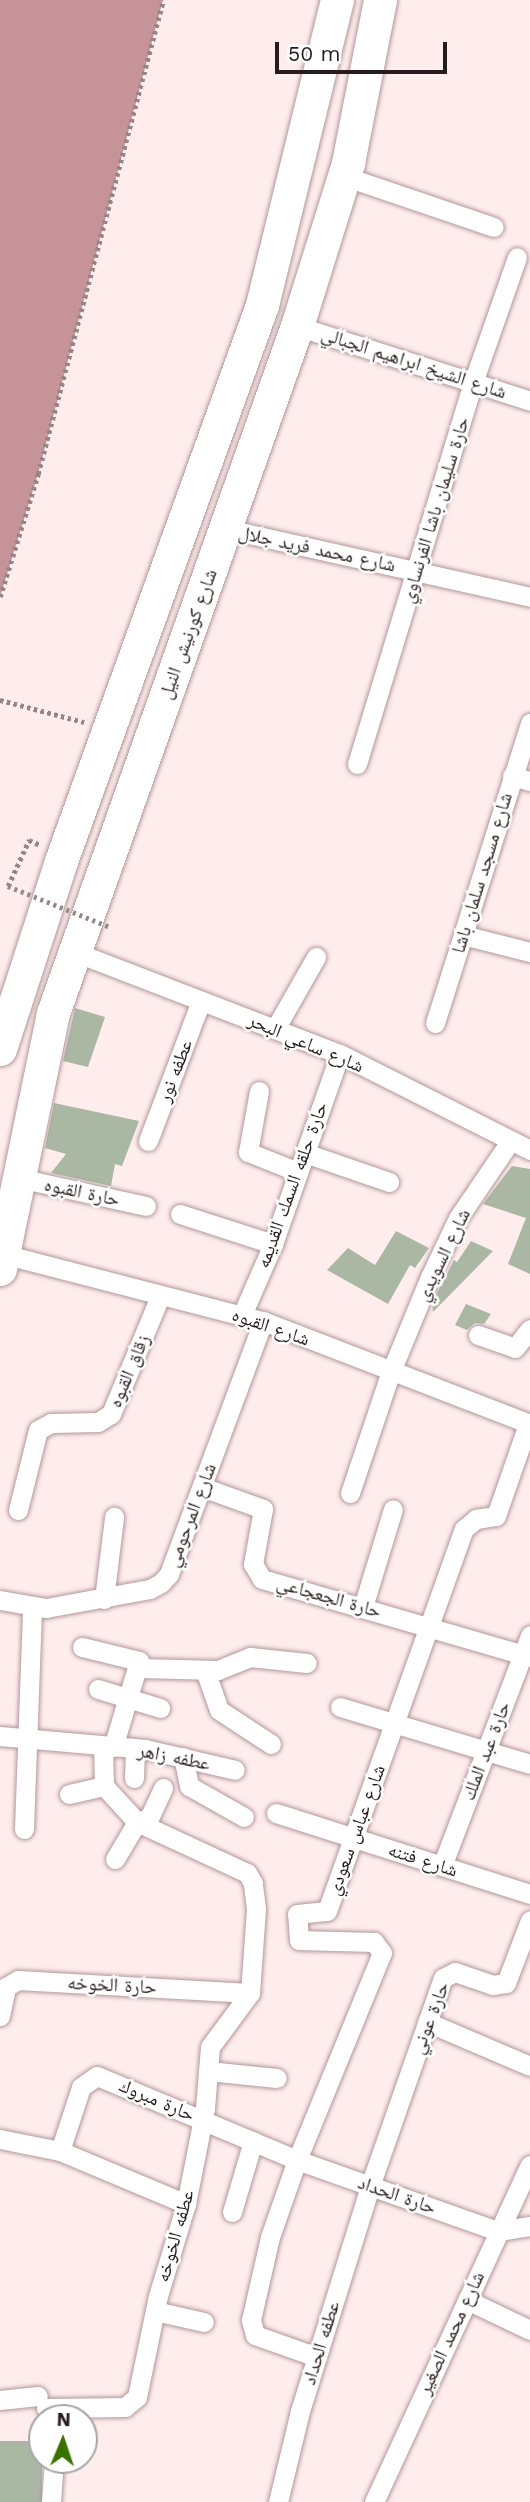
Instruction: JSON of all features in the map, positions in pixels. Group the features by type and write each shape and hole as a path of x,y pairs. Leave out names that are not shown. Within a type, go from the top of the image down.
{"highway":[{"path":"0,1049 10,1010 108,729 262,304 337,0"},
{"name":"شارع كورنيش النيل","path":"2,1262 53,1013 297,326 344,176 380,0"}],"street":[{"path":"344,176 494,227"},
{"name":"حارة سليمان باشا الفرنساوي","path":"357,764 474,380 517,257"},
{"name":"شارع الشيخ ابراهيم الجبالي","path":"297,326 474,380 530,401"},
{"name":"شارع محمد فريد جلال","path":"227,529 530,597"},
{"name":"شارع مسجد سلمان باشا","path":"435,1023 463,935 521,778 530,723"},
{"path":"463,935 530,952"},
{"name":"شارع ساعي البحر","path":"75,952 340,1054 509,1143 530,1150"},
{"path":"275,1029 316,957"},
{"name":"عطفه نور","path":"148,1141 201,1001"},
{"name":"حارة حلقه السمك القديمه","path":"242,1315 273,1244 340,1054"},
{"path":"259,1091 248,1152 389,1182"},
{"name":"شارع السويدي","path":"350,1493 390,1374 458,1218 509,1143"},
{"name":"حارة القبوه","path":"19,1178 146,1206"},
{"path":"180,1214 273,1244"},
{"name":"شارع القبوه","path":"2,1262 263,1321 390,1374 529,1424"},
{"name":"زقاق القبوه","path":"18,1510 38,1430 51,1423 98,1422 111,1414 160,1296"},
{"name":"شارع المرحومي","path":"0,1600 32,1608 104,1598 162,1583 169,1574 263,1321"},
{"path":"478,1335 515,1348 530,1329"},
{"name":"شارع عباس سعودي","path":"317,2357 255,2335 250,2328 270,2237 297,2161 382,1953 374,1942 297,1938 299,1912 327,1911 428,1625 468,1523 493,1518 499,1511 529,1424"},
{"name":"حارة الجعجاعي","path":"202,1487 263,1509 253,1564 262,1579 428,1625 526,1656"},
{"path":"363,1607 393,1509"},
{"path":"104,1598 114,1517"},
{"path":"24,1829 32,1608"},
{"name":"حارة عبد الملك","path":"442,1866 526,1656 530,1635"},
{"path":"82,1647 136,1657 139,1668 108,1747 104,1786 138,1822 247,1874 253,1883 256,1909 250,1993"},
{"path":"139,1668 218,1670 250,1657 307,1663"},
{"path":"205,1670 219,1710 271,1744"},
{"path":"98,1689 160,1708"},
{"path":"340,1707 530,1763"},
{"path":"0,1736 28,1741 108,1747"},
{"name":"عطفه زاهر","path":"108,1747 135,1749 235,1770"},
{"path":"134,1777 135,1749"},
{"path":"183,1758 189,1786 244,1817"},
{"path":"69,1794 104,1786"},
{"path":"115,1859 138,1822 150,1816 163,1788"},
{"name":"شارع فتنه","path":"276,1813 530,1894"},
{"name":"حارة عوني","path":"370,2186 443,1979 450,1972 497,1986 506,1983 530,1920"},
{"name":"حارة الخوخه","path":"0,2015 6,1987 18,1980 250,1993"},
{"name":"عطفه الخوخه","path":"0,2400 130,2405 137,2397 155,2311 186,2204 203,2120 213,2040 239,2013 250,1993"},
{"path":"427,2022 530,2066"},
{"path":"208,2071 277,2078"},
{"name":"حارة مبروك","path":"60,2151 81,2087 90,2077 103,2078 297,2161"},
{"path":"0,2140 60,2151 186,2204"},
{"path":"232,2212 253,2141"},
{"name":"حارة الحداد","path":"297,2161 498,2231"},
{"name":"شارع محمد الصغير","path":"374,2502 530,2165"},
{"name":"عطفه الحداد","path":"278,2502 317,2357 370,2186"},
{"path":"498,2231 530,2226"},
{"path":"467,2300 530,2330"},
{"path":"155,2311 205,2322"},
{"path":"51,2502 53,2474"}],"path":[{"path":"0,597 38,474 163,0"},
{"path":"0,700 108,729"},
{"path":"29,840 8,886 110,927"}],"shaded area":[{"path":"0,0 163,0 38,474 0,597"}],"building":[{"path":"75,1008 105,1017 88,1067 63,1061"},
{"path":"54,1103 139,1121 122,1166 115,1164 111,1186 51,1173 66,1154 45,1148"},
{"path":"512,1166 530,1169 530,1274 508,1264 526,1218 483,1204"},
{"path":"396,1231 429,1248 415,1268 410,1265 388,1304 327,1270 348,1248 375,1265"},
{"path":"471,1241 493,1251 433,1312 432,1303 454,1260 457,1262"},
{"path":"466,1304 491,1314 484,1324 475,1323 467,1330 455,1325"},
{"path":"0,2441 28,2441 28,2474 42,2474 42,2502 0,2502"}]}
